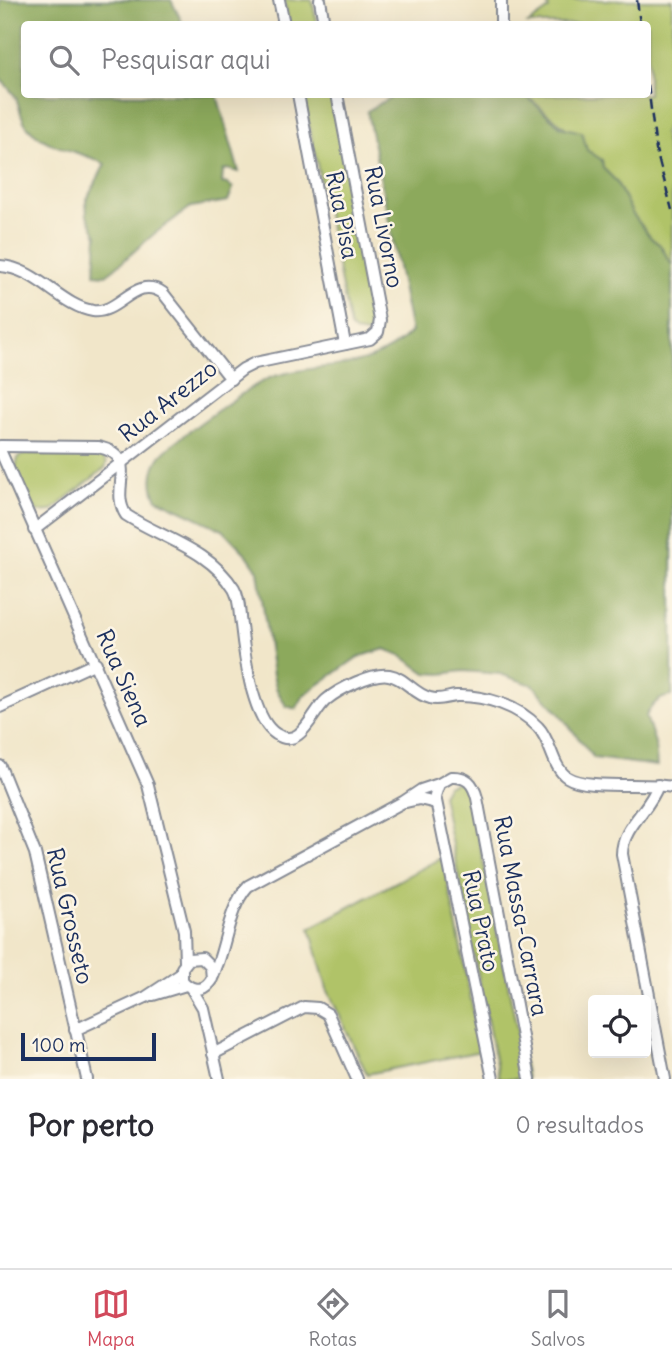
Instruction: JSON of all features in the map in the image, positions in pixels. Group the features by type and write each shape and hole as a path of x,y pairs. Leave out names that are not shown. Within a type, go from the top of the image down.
{"street":[{"path":"279,0 283,21"},
{"path":"320,0 324,21"},
{"path":"501,0 501,21"},
{"name":"Rua Pisa","path":"299,98 345,344"},
{"name":"Rua Livorno","path":"338,98 380,320 378,332 370,339 345,344"},
{"path":"0,266 23,271 85,309 99,312 137,290 157,290 163,293 231,379"},
{"name":"Rua Arezzo","path":"34,530 255,363 345,344"},
{"path":"0,448 98,447 114,452 122,463 119,501 126,514 208,559 234,589 253,691 265,722 277,736 291,738 302,733 326,700 363,679 376,674 389,674 404,680 415,691 428,698 478,698 505,705 519,712 547,737 562,772 571,779 591,783 672,787"},
{"name":"Rua Siena","path":"0,448 148,785 184,931 185,962"},
{"path":"0,707 96,663"},
{"name":"Rua Grosseto","path":"0,766 35,853 87,1079"},
{"name":"Rua Massa-Carrara","path":"439,784 451,777 468,781 474,786 530,1079"},
{"path":"203,1008 237,902 248,886 421,790 439,784"},
{"name":"Rua Prato","path":"439,784 436,803 493,1079"},
{"path":"658,785 653,799 622,841 622,854 665,1079"},
{"path":"403,802 419,799 436,803"},
{"name":"Rua Siena","path":"184,931 200,958"},
{"path":"75,1030 146,997 181,974 185,962 193,957 214,954 223,943"},
{"path":"200,958 211,967 210,982"},
{"path":"181,974 203,1008 219,1079"},
{"path":"146,997 188,987 199,989 210,982"},
{"path":"213,1054 304,1007 313,1006 328,1014 357,1079"}],"green space":[{"path":"0,0 171,0 182,21 21,21 21,98 218,98 239,172 227,169 223,171 222,183 233,188 228,201 191,207 106,275 95,274 97,235 87,215 86,201 105,164 54,145 35,134 27,126 15,96 0,79"},
{"path":"284,0 312,0 316,21 288,21"},
{"path":"546,0 672,0 672,119 664,134 672,178 672,265 660,245 651,238 632,213 616,181 603,168 602,160 587,151 567,129 529,98 651,98 651,21 532,21 549,9"},
{"path":"304,98 332,98 376,322 367,334 355,332 350,327"},
{"path":"390,98 528,98 561,127 582,132 587,150 602,160 603,168 616,181 632,213 651,238 660,245 672,265 672,696 656,702 646,716 655,743 657,766 594,758 533,685 500,674 463,671 426,673 400,655 385,649 358,657 304,695 296,709 286,706 277,690 273,675 258,571 223,530 157,499 152,484 159,458 194,428 248,390 272,377 344,365 378,355 395,346 411,332 367,111"},
{"path":"27,453 101,454 107,463 105,468 51,511 37,512 15,470 18,458"},
{"path":"457,782 469,791 527,1079 499,1079 442,795 447,786"},
{"path":"443,857 481,1051 367,1074 327,989 310,928"}],"railway":[{"path":"637,0 640,21"},
{"path":"650,98 656,150 672,210"}]}
